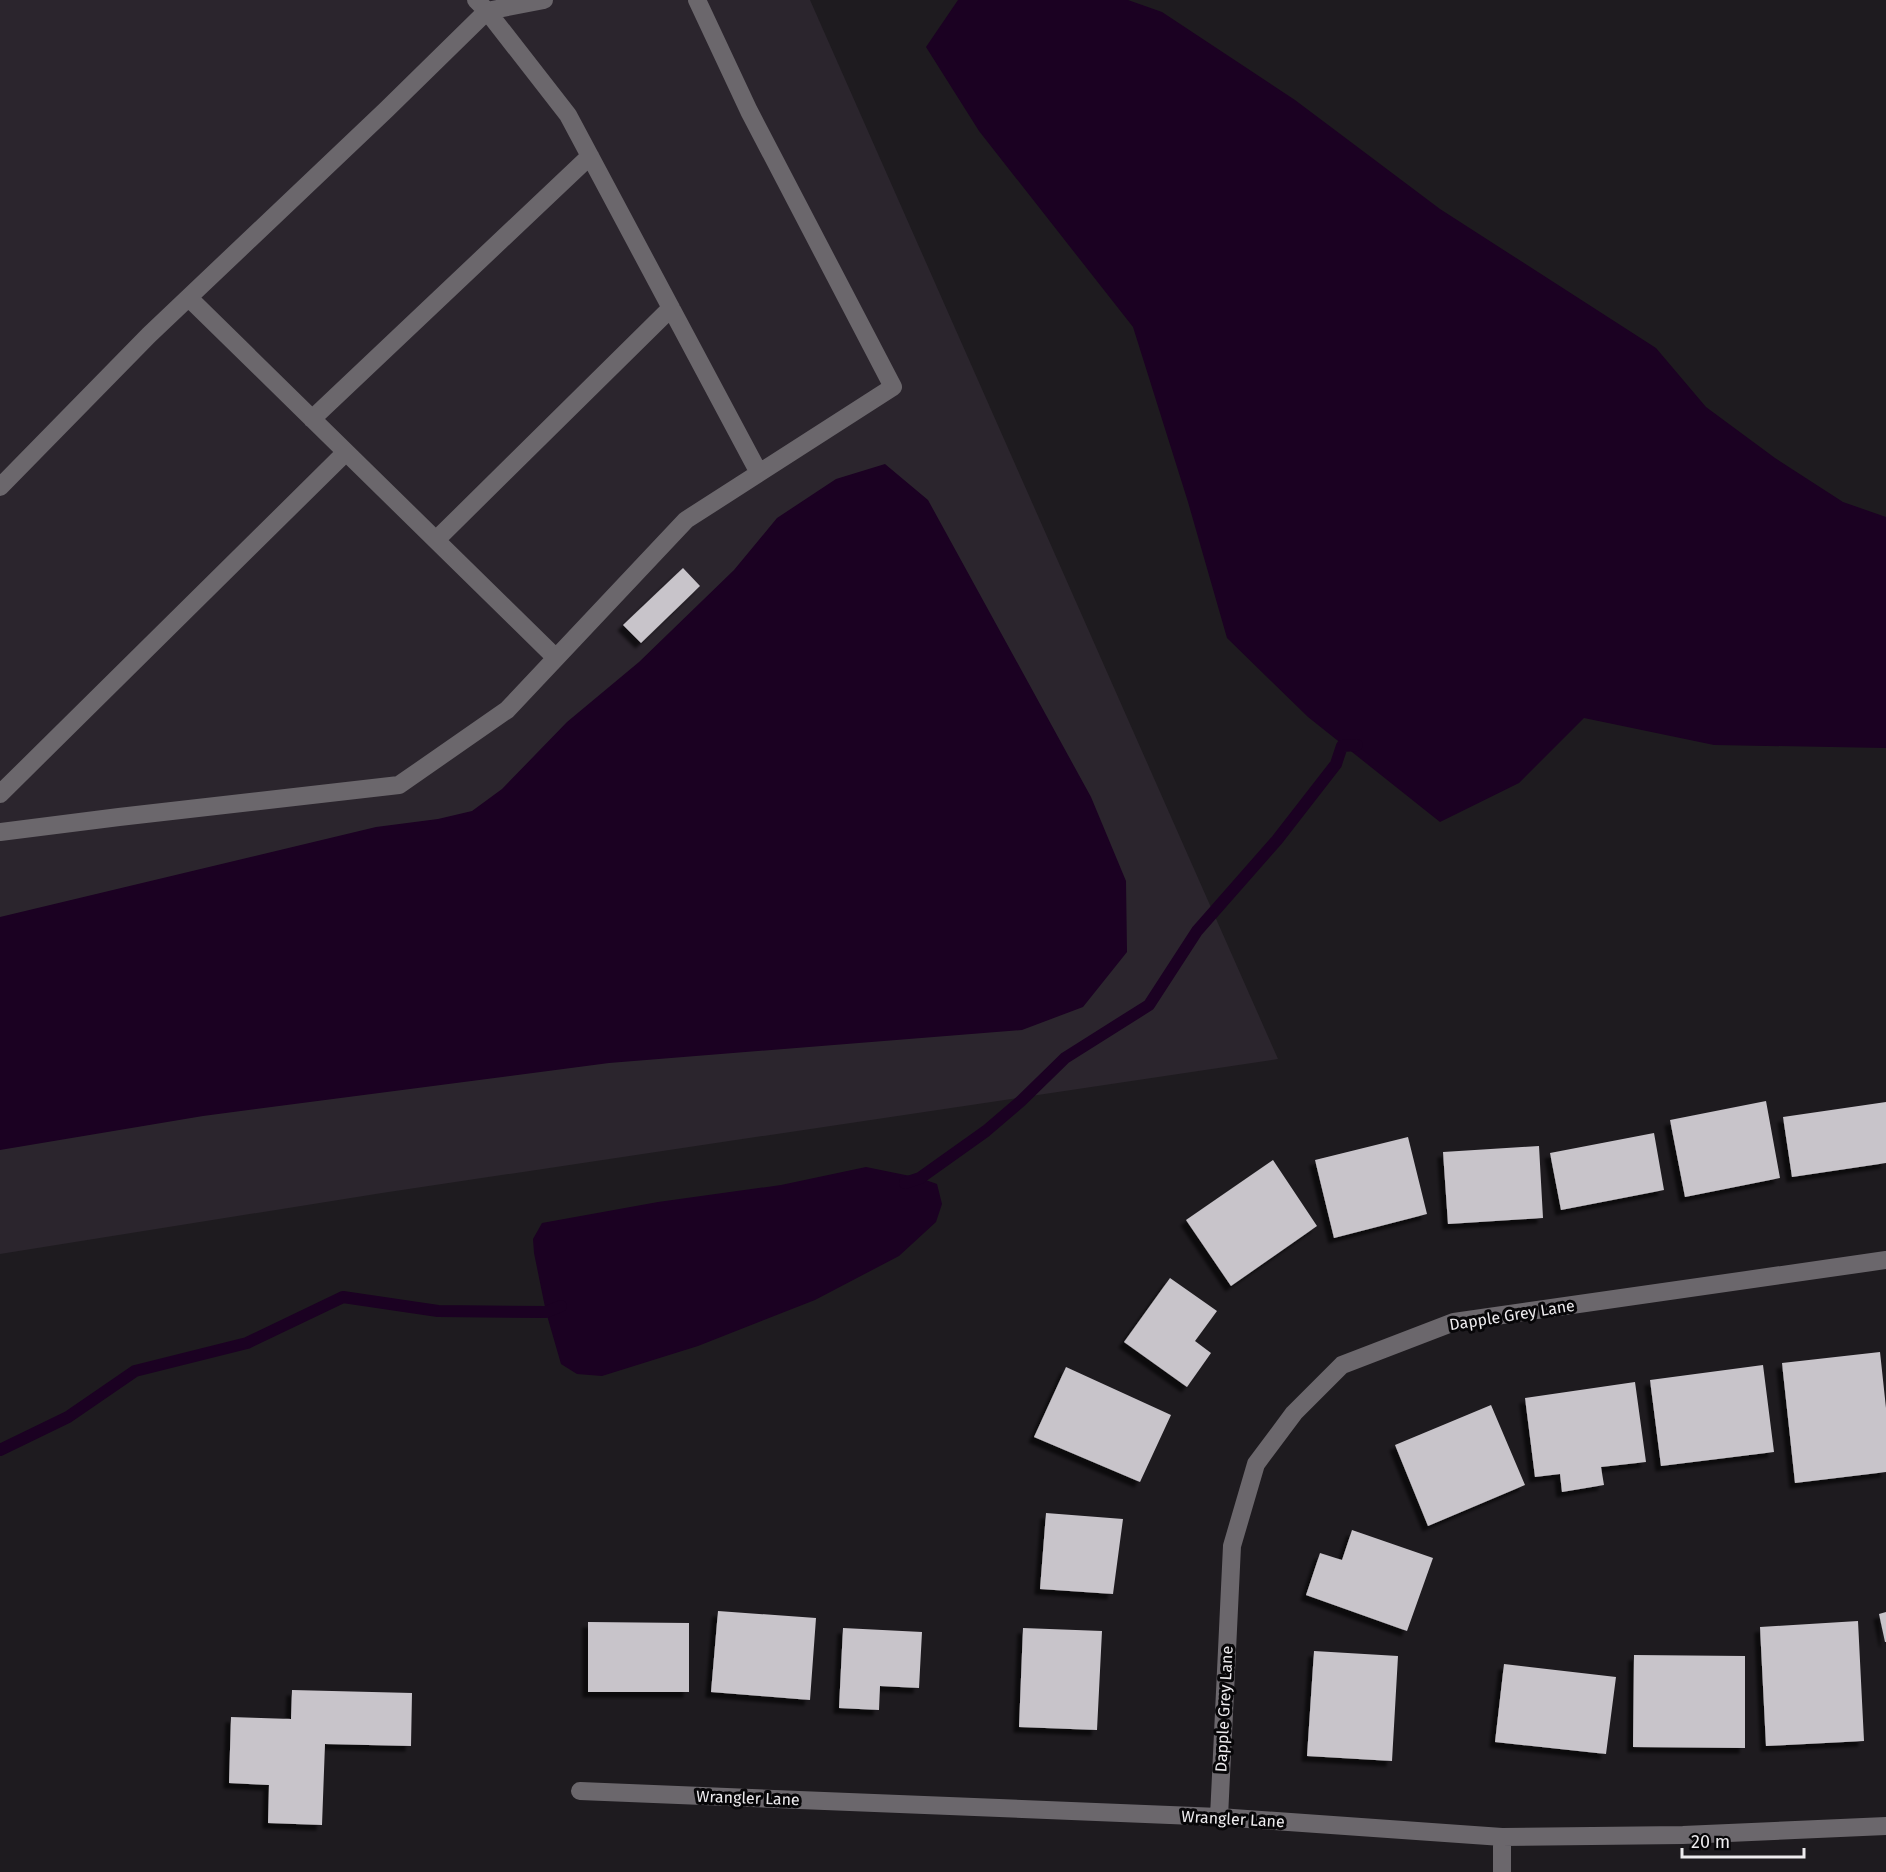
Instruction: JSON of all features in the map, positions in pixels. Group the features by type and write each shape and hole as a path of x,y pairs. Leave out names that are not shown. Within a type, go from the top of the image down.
{"street":[{"path":"0,487 189,298 377,119 481,6 544,0"},
{"path":"0,832 399,785 507,710 686,520 893,387 749,111 697,0"},
{"path":"481,6 568,115 759,473"},
{"path":"312,419 590,156"},
{"path":"189,298 556,658"},
{"path":"436,540 671,308"},
{"path":"0,794 346,452"},
{"name":"Dapple Grey Lane","path":"1218,1817 1232,1546 1256,1464 1294,1413 1342,1365 1454,1322 1886,1260"},
{"name":"Wrangler Lane","path":"580,1791 1218,1817 1502,1837 1683,1835 1886,1826"},
{"path":"1502,1837 1503,1872"}],"shaded area":[{"path":"0,0 810,0 1278,1059 382,1193 0,1254"},
{"path":"958,0 1128,0 1162,12 1295,100 1440,209 1656,348 1706,407 1775,458 1843,502 1886,517 1886,748 1714,745 1584,718 1519,783 1440,822 1308,717 1227,638 1188,502 1133,327 979,131 926,47"},
{"path":"885,464 928,500 1091,797 1126,881 1127,952 1083,1007 1022,1030 609,1063 203,1116 0,1150 0,917 376,827 438,819 472,811 502,789 567,722 639,662 734,570 777,518 836,479"},
{"path":"866,1167 920,1178 937,1184 942,1204 936,1222 899,1256 815,1300 698,1346 602,1376 577,1374 561,1364 546,1312 534,1253 533,1239 542,1223 658,1202 781,1185"}],"building":[{"path":"683,568 700,586 641,643 623,625"},
{"path":"1766,1101 1780,1178 1685,1197 1670,1120"},
{"path":"1886,1102 1886,1163 1792,1177 1783,1117"},
{"path":"1654,1133 1664,1190 1561,1210 1550,1153"},
{"path":"1408,1137 1427,1214 1334,1238 1315,1160"},
{"path":"1539,1146 1543,1218 1448,1224 1443,1152"},
{"path":"1273,1160 1317,1226 1231,1286 1186,1220"},
{"path":"1170,1278 1217,1311 1195,1341 1211,1353 1187,1387 1124,1342"},
{"path":"1880,1352 1886,1408 1886,1472 1795,1483 1782,1363"},
{"path":"1763,1365 1774,1452 1661,1466 1650,1380"},
{"path":"1066,1367 1171,1415 1140,1482 1034,1437"},
{"path":"1635,1382 1646,1462 1601,1467 1604,1485 1562,1492 1560,1474 1535,1477 1525,1398"},
{"path":"1491,1405 1525,1485 1428,1526 1395,1445"},
{"path":"1046,1513 1123,1519 1113,1594 1040,1589"},
{"path":"1352,1530 1433,1558 1407,1631 1306,1595 1320,1553 1342,1560"},
{"path":"718,1611 816,1618 810,1700 711,1692"},
{"path":"1886,1612 1886,1642 1885,1642 1879,1614"},
{"path":"1858,1621 1864,1741 1766,1746 1760,1627"},
{"path":"588,1622 689,1623 689,1692 588,1692"},
{"path":"843,1628 922,1632 919,1688 880,1686 879,1710 839,1708"},
{"path":"1023,1628 1102,1631 1097,1730 1019,1727"},
{"path":"1314,1651 1398,1656 1392,1761 1307,1756"},
{"path":"1634,1655 1745,1656 1745,1748 1633,1747"},
{"path":"1504,1664 1616,1677 1606,1754 1495,1742"},
{"path":"292,1690 412,1693 411,1746 325,1744 322,1825 268,1823 269,1785 229,1783 231,1717 291,1719"}],"waterway":[{"path":"905,1183 920,1178 986,1131 1065,1058 1149,1005 1197,931 1277,840 1336,764 1342,746 1357,745"},
{"path":"0,1450 68,1417 135,1371 247,1343 343,1297 438,1311 546,1312 561,1306"}]}
